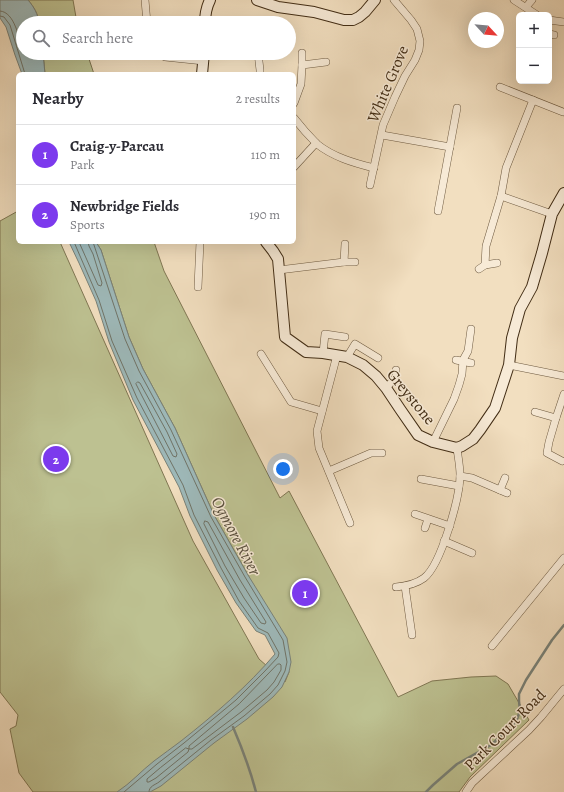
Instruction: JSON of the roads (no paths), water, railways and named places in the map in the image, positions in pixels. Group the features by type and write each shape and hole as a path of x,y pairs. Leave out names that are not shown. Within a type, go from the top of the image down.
{"street":[{"path":"145,0 146,16"},
{"path":"205,16 210,0"},
{"path":"257,0 278,7 314,12 344,20 353,20 359,17 375,0"},
{"name":"White Grove","path":"370,185 383,125 405,76 418,56 420,41 417,29 394,0"},
{"path":"514,0 533,12"},
{"path":"526,7 532,0"},
{"path":"552,20 564,22"},
{"path":"296,98 301,84 302,53"},
{"path":"202,72 204,60"},
{"path":"259,60 260,72"},
{"path":"302,65 326,62"},
{"path":"500,87 563,112"},
{"path":"497,263 482,267 486,246 501,196 506,168 533,100"},
{"path":"438,211 457,108"},
{"path":"296,120 316,143 328,151 341,158 374,168"},
{"path":"382,135 450,147"},
{"path":"296,165 316,143"},
{"path":"396,586 405,586 416,583 425,577 432,569 444,541 450,526 459,486 460,464 457,448 473,439 495,408 509,365 512,338 520,309 532,287 552,214 564,193"},
{"path":"501,196 552,214"},
{"path":"198,286 200,244"},
{"name":"Greystone","path":"268,244 278,259 285,337 306,352 342,356 363,365 376,376 386,388 418,435 433,442 457,448"},
{"path":"344,262 345,244"},
{"path":"279,270 344,262 356,262"},
{"path":"433,442 454,399 459,385 463,361 468,351 471,329"},
{"path":"323,353 324,334 345,337"},
{"path":"350,523 318,448 317,430 342,356 355,344 378,358"},
{"path":"261,354 291,402 322,412"},
{"path":"509,365 564,376"},
{"path":"386,388 396,377 396,370"},
{"path":"562,461 547,452 564,394"},
{"path":"536,412 556,418"},
{"path":"371,445 371,453"},
{"path":"329,471 371,453 382,453"},
{"path":"460,476 472,478 507,493"},
{"path":"500,490 505,478"},
{"path":"421,479 459,486"},
{"path":"415,514 450,526"},
{"path":"425,528 428,518"},
{"path":"444,541 472,553"},
{"path":"492,646 564,558"},
{"path":"405,586 412,635"},
{"name":"Park Court Road","path":"466,792 472,783 529,730 564,689"}],"water":[{"path":"0,0 28,0 38,16 16,16 16,58 6,27 0,18"},
{"path":"17,60 44,60 45,72 21,72"},
{"path":"70,244 97,244 101,250 129,337 143,369 175,428 214,515 248,575 287,638 291,662 289,672 282,687 273,697 161,786 150,792 117,792 218,710 242,689 275,654 265,635 256,631 236,603 217,570 190,516 179,487 133,400 109,342 96,301"}],"waterway":[{"path":"426,792 457,764 491,745 513,725 520,711 519,694 526,680 552,640 564,625"},
{"path":"233,727 246,759 256,792"}],"place":[{"name":"Newbridge Fields","path":"56,459"},
{"name":"Craig-y-Parcau","path":"305,593"}],"water label":[{"name":"Ogmore River","path":"236,536"}]}
